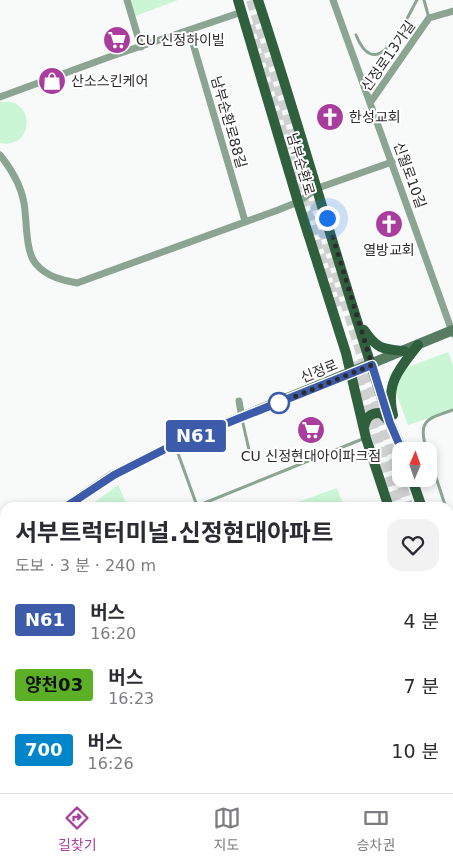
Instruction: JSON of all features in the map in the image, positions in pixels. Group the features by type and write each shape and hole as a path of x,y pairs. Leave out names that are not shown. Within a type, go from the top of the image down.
{"main road":[{"name":"남부순환로","path":"238,0 298,202 346,354 365,433 388,502"},
{"name":"남부순환로","path":"258,0 390,423 399,442"},
{"path":"358,320 374,344 379,348 404,350"},
{"name":"신정로","path":"73,502 114,475 175,444 372,365 404,350 453,332"},
{"path":"400,442 391,406 391,392 398,372 418,345"},
{"path":"365,433 368,417 376,412 381,413 390,423"},
{"path":"415,488 420,502"}],"street":[{"path":"127,0 140,47"},
{"name":"신월로10길","path":"333,0 453,332"},
{"name":"신정로13가길","path":"370,103 429,18 453,11"},
{"path":"0,97 109,57 242,12"},
{"name":"남부순환로88길","path":"189,30 245,221"},
{"path":"0,155 19,184 24,204 28,239 35,263 54,278 78,283 298,202 318,188 392,162"},
{"path":"239,401 242,418"}],"lane":[{"path":"356,34 360,46 366,52 375,54 384,52 392,44 417,0"},
{"path":"424,0 429,18"},
{"path":"424,442 422,429 429,419 453,410"},
{"path":"242,418 249,450"},
{"path":"206,502 365,433"},
{"path":"175,444 196,502"},
{"path":"438,484 444,502"}],"green space":[{"path":"127,0 178,0 133,17"},
{"path":"0,102 12,102 20,107 25,114 27,123 25,132 20,139 12,143 0,143"},
{"path":"448,352 453,365 453,410 408,425 389,374"},
{"path":"118,485 126,502 95,502"},
{"path":"337,488 342,502 298,502"}],"tunnel":[{"path":"251,0 407,502"},
{"path":"250,25 338,312"},
{"path":"353,362 397,502"}],"bus line":[{"name":"N61","path":"73,502 114,475 175,444 372,365 390,423 399,442"}],"place":[{"name":"CU 신정하이빌","path":"117,40"},
{"name":"산소스킨케어","path":"52,81"},
{"name":"한성교회","path":"330,117"},
{"name":"열방교회","path":"389,224"},
{"name":"CU 신정현대아이파크점","path":"311,430"}],"route":[{"path":"279,403 372,365 327,218"}]}
